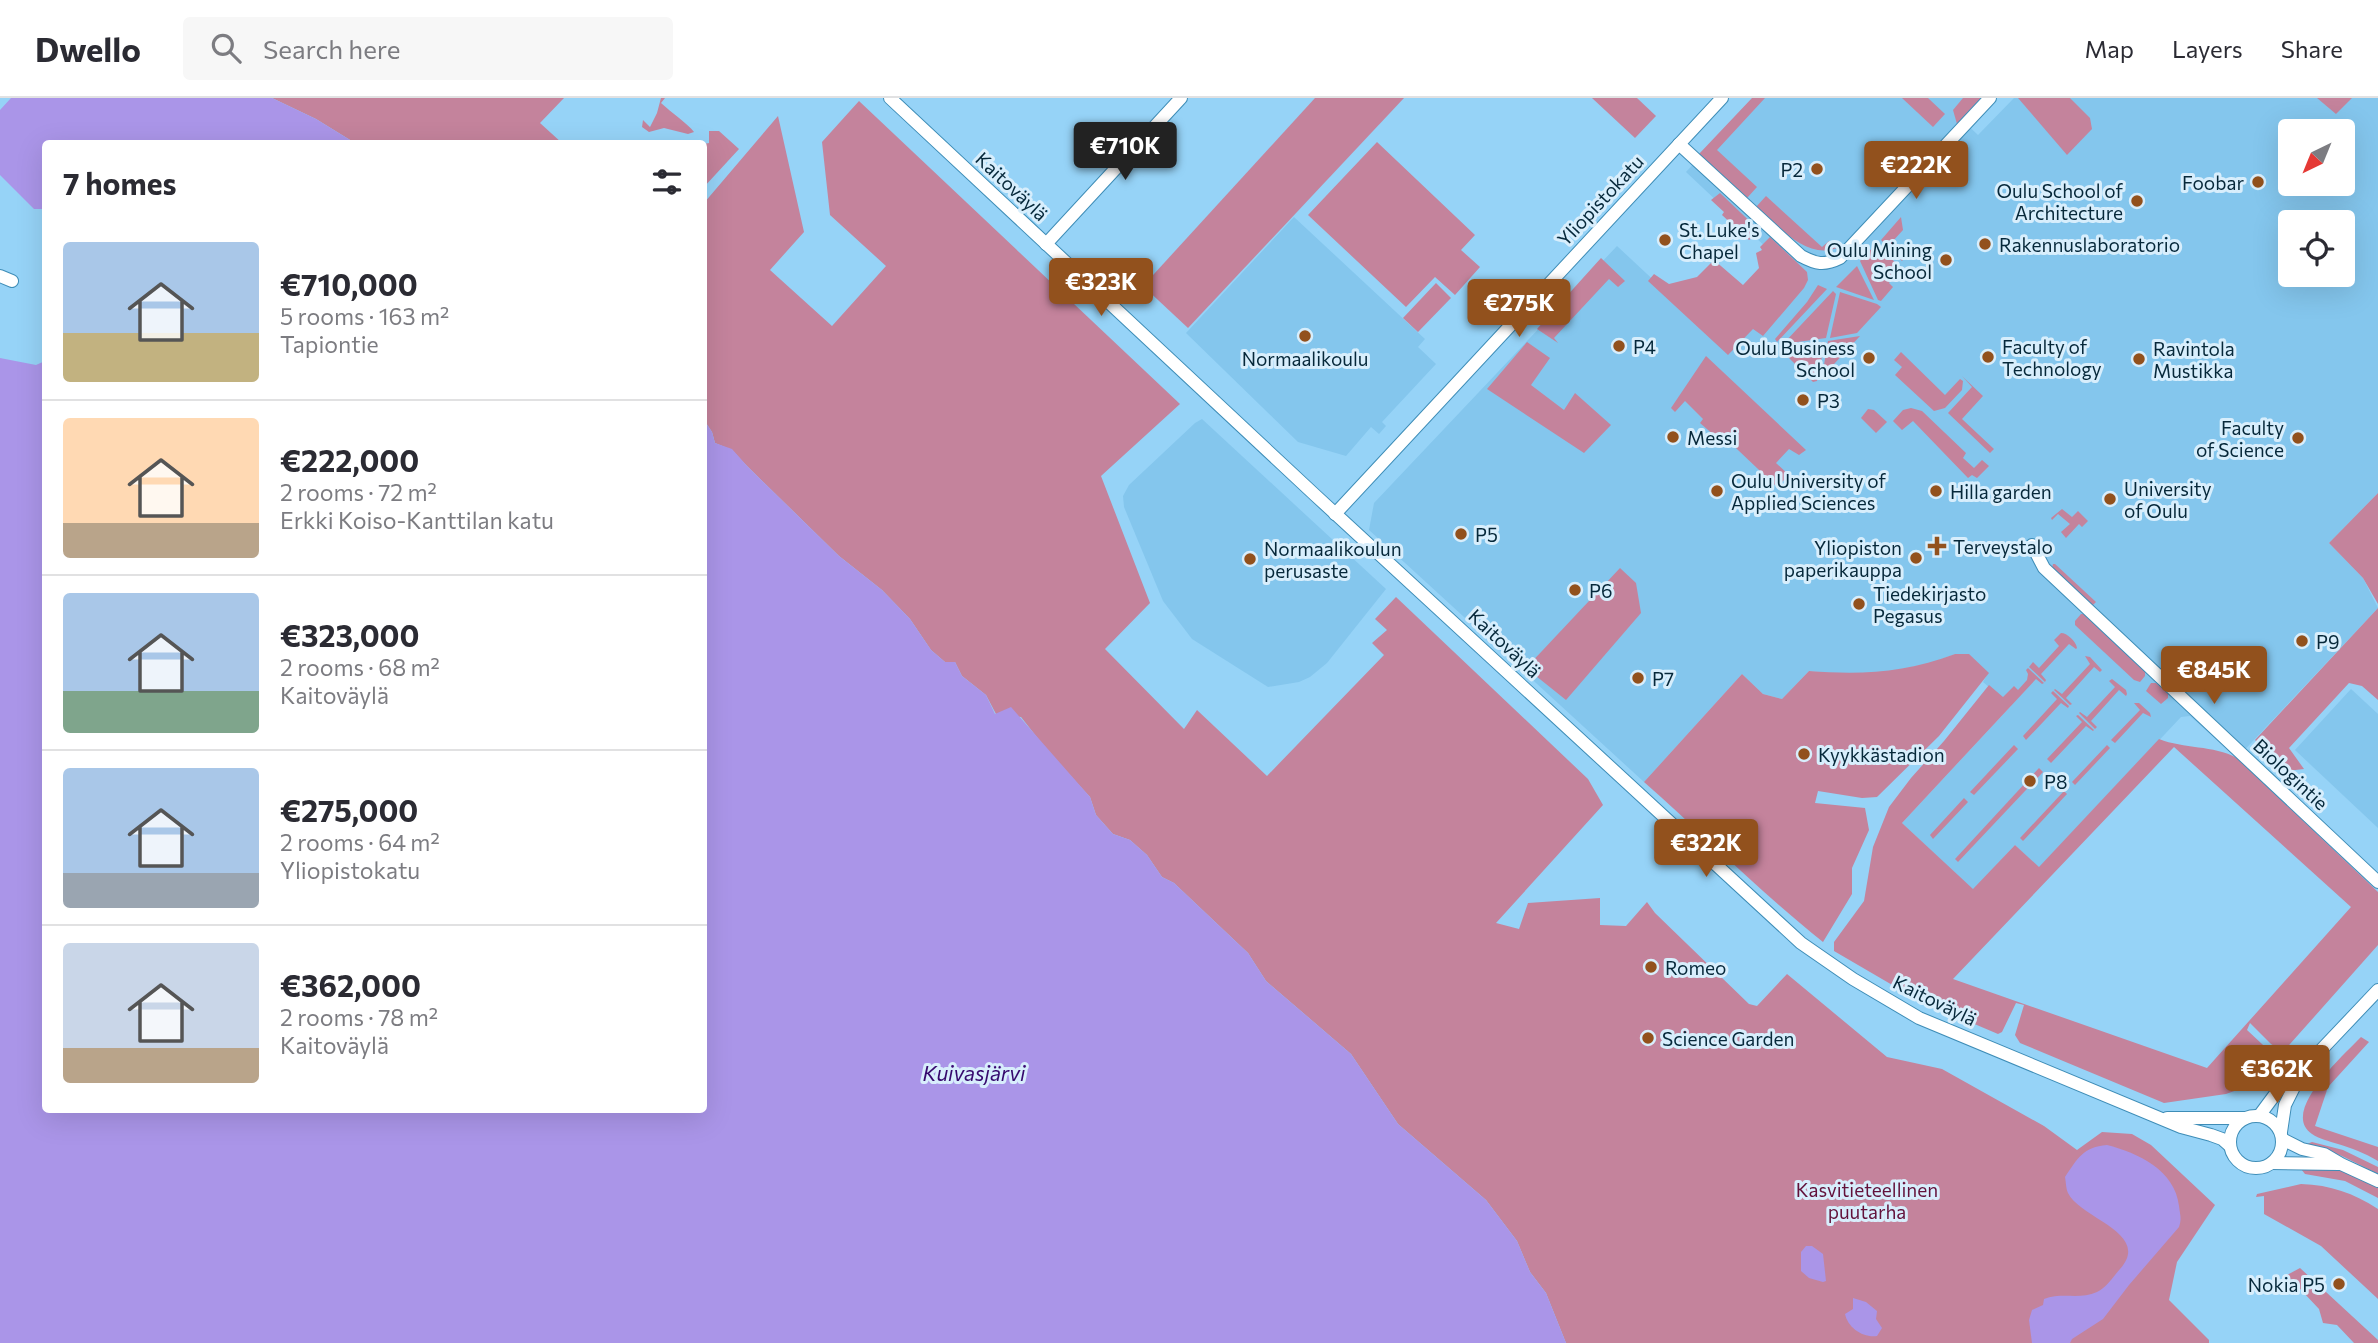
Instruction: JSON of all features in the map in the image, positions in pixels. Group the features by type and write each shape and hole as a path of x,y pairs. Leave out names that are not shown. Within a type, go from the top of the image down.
{"street":[{"name":"Kaitoväylä","path":"890,98 1335,514 1801,943 1853,979 1919,1018 2181,1128 2222,1139 2230,1146"},
{"path":"1046,244 1181,98"},
{"name":"Yliopistokatu","path":"1335,514 1722,98"},
{"path":"1679,144 1801,256 1814,263 1829,264 1840,258 1990,98"},
{"name":"Biologintie","path":"2032,545 2044,568 2378,882"},
{"path":"2259,1116 2282,1085 2305,1067 2378,990"},
{"path":"2273,1163 2281,1152 2285,1105 2305,1067"},
{"path":"2341,1164 2273,1163 2260,1168 2246,1167 2236,1158 2230,1146 2232,1133 2245,1118 2259,1116 2272,1121 2282,1135 2302,1149 2324,1154 2378,1181"},
{"name":"Kaitoväylä","path":"2160,1118 2245,1118"}],"shaded area":[{"name":"University of Oulu","path":"1755,98 1970,98 1956,114 1978,135 2014,98 2378,98 2378,493 2329,543 2363,578 2378,608 2237,758 2190,716 2181,717 2039,868 2015,845 1973,890 1902,823 2011,706 1983,682 1988,673 1955,654 1931,663 1892,671 1854,675 1809,671 1782,699 1763,694 1742,674 1644,782 1369,530 1374,503 1617,246 1720,342 1788,268 1686,172"},
{"name":"Normaalikoulu","path":"1294,217 1425,339 1418,347 1436,364 1382,422 1386,426 1379,434 1371,427 1346,456 1298,442 1186,333"},
{"name":"Normaalikoulun perusaste","path":"1202,419 1386,589 1327,663 1299,682 1268,687 1192,639 1163,601 1124,507 1123,496 1129,485"},
{"path":"2351,689 2378,714 2378,828 2295,750"}],"green space":[{"path":"272,98 564,98 540,123 559,140 350,140 316,119"},
{"path":"661,98 665,98 661,103 694,132 688,134 664,128 649,132 642,127 643,120 650,127"},
{"path":"1315,98 1404,98 1188,328 1143,286"},
{"path":"1592,98 1637,98 1656,116 1635,138"},
{"path":"1752,98 1765,98 1717,150 1757,187 1747,198 1699,154"},
{"path":"1902,98 1928,98 1945,114 1933,127"},
{"path":"1963,98 1981,98 1957,124 1953,110"},
{"path":"2018,98 2070,98 2090,118 2092,129 2067,155"},
{"path":"2317,98 2352,98 2336,114"},
{"name":"Kasvitieteellinen puutarha","path":"859,101 1180,404 1101,476 1150,603 1105,649 1184,729 1197,710 1267,776 1384,655 1372,643 1387,630 1375,619 1396,597 1588,779 1603,805 1496,923 1519,929 1528,903 1600,898 1600,925 1626,926 1647,902 1655,913 1749,1004 1757,1006 1787,974 1887,1057 1942,1069 2044,1126 2077,1150 2102,1132 2132,1134 2151,1145 2215,1205 2177,1262 2169,1300 2209,1343 1566,1343 1546,1293 1530,1272 1517,1241 1486,1200 1398,1124 1351,1054 1266,981 1248,953 1174,883 1162,877 1147,855 1130,840 1113,834 1096,815 1090,797 1021,717 996,714 986,695 962,676 955,662 945,662 931,650 910,619 882,590 839,556 732,450 715,443 707,424 707,199 778,116 804,232 770,270 832,326 886,266 830,215 822,142"},
{"path":"709,131 719,131 739,149 707,184 707,143"},
{"path":"1377,142 1475,235 1461,250 1480,267 1455,295 1435,277 1406,307 1308,215"},
{"path":"1720,193 1760,233 1749,240 1722,215 1724,212 1711,200"},
{"path":"1766,196 1822,247 1829,241 1837,248 1814,249 1793,239 1756,207"},
{"path":"1901,217 1903,230 1892,242 1906,256 1902,261 1881,240"},
{"path":"1770,237 1807,272 1808,280 1763,336 1753,329 1728,355 1648,281 1654,274 1669,284 1697,277 1714,260 1743,285 1759,268 1756,253 1762,250 1760,247"},
{"path":"1876,244 1899,266 1890,273 1894,277 1889,283 1893,287 1881,301 1878,300 1860,261"},
{"path":"1601,258 1625,281 1618,287 1609,279 1554,338 1558,343 1537,329"},
{"path":"1857,266 1874,300 1836,287"},
{"path":"1436,283 1451,298 1418,332 1403,318"},
{"path":"1818,285 1827,289 1777,342 1775,339"},
{"path":"1833,291 1836,294 1826,338 1783,344"},
{"path":"1840,292 1881,307 1857,333 1830,338"},
{"path":"1860,336 1822,377 1828,341"},
{"path":"1527,342 1550,358 1531,385 1564,410 1575,393 1611,425 1584,453 1487,389"},
{"path":"1825,342 1817,381 1813,382 1780,349"},
{"path":"1901,352 1945,395 1960,379 1963,381 1962,390 1945,408 1934,411 1895,375 1902,367 1894,360"},
{"path":"1706,356 1806,450 1799,455 1789,449 1776,463 1789,475 1777,487 1719,432 1715,436 1700,423 1703,419 1685,401 1675,412 1671,408"},
{"path":"1962,376 1983,396 1962,419 1994,449 1990,453 1948,413 1972,387"},
{"path":"1911,408 1922,411 1966,453 1963,458 1974,468 1982,460 1989,466 1977,478 1972,475 1968,478 1913,421 1902,430 1893,421 1903,410"},
{"path":"1868,409 1874,410 1887,422 1876,433 1861,418"},
{"path":"2378,493 2378,604 2363,578 2329,543"},
{"path":"2062,509 2072,517 2078,511 2088,521 2082,527 2079,524 2066,538 2061,532 2070,524 2058,514 2052,520 2051,518"},
{"path":"2053,564 2096,602 2092,606 2052,568"},
{"path":"1620,568 1636,583 1641,613 1566,700 1526,668"},
{"path":"2378,608 2378,700 2362,686 2349,683 2289,748 2304,769 2287,771 2255,740"},
{"path":"2081,614 2145,672 2140,682 2134,680 2075,625"},
{"path":"2061,633 2071,638 2077,648 2069,644 2041,674 2045,682 2029,667 2033,662 2039,668 2059,646 2054,640"},
{"path":"1955,654 1969,654 1989,673 1939,736 1877,797 1862,798 1818,791 1815,803 1865,808 1869,830 1852,868 1852,894 1823,942 1644,782 1742,674 1763,694 1782,699 1809,671 1847,673 1901,669"},
{"path":"2085,656 2090,657 2102,670 2100,672 2094,667 2066,698 2072,704 2070,705 2054,690 2062,694 2090,664"},
{"path":"2028,668 2044,683 2036,679 1902,823 1973,889 2015,845 2039,867 2159,739 2218,751 2237,758 2378,892 2378,945 2283,1052 2250,1023 2247,1030 2277,1058 2254,1084 2226,1094 2164,1103 2020,1043 2015,1035 2024,1005 2016,1003 2002,1032 1998,1034 1918,1000 1834,951 1834,942 1864,901 1873,847 1889,807 1989,685 2003,697 2014,686 2018,690 2027,680","holes":["2174,747 2351,907 2207,1068 1953,979"]},
{"path":"2112,679 2126,690 2127,694 2126,696 2119,690 2091,721 2097,727 2095,729 2079,713 2087,717 2115,687 2109,681"},
{"path":"2151,683 2156,683 2168,694 2168,698 2161,704 2146,691"},
{"path":"2053,691 2068,708 2061,703 2026,740 2023,736 2057,699 2051,693"},
{"path":"2134,703 2139,703 2151,717 2143,713 2115,743 2111,740 2140,710"},
{"path":"2076,716 2094,730 2086,726 2051,763 2047,759 2082,722"},
{"path":"2014,745 2018,749 1974,795 1970,792"},
{"path":"2107,745 2110,748 2075,785 2072,782"},
{"path":"2039,768 2043,772 1958,862 1955,859"},
{"path":"2064,791 2067,794 2023,841 2020,838"},
{"path":"1964,798 1968,802 1933,839 1930,835"},
{"path":"2361,1037 2369,1042 2328,1087 2315,1126 2378,1147 2378,1161 2312,1134 2304,1124 2303,1112 2318,1084"},
{"path":"2312,1142 2343,1150 2378,1167 2378,1174 2342,1156 2307,1144"},
{"path":"2322,1166 2349,1173 2378,1188 2378,1198 2345,1181 2305,1174 2301,1169"},
{"path":"2301,1184 2341,1191 2378,1209 2378,1299 2321,1246 2264,1214 2264,1196 2256,1197 2257,1194"},
{"path":"2300,1268 2378,1340 2378,1343 2354,1343 2337,1325 2323,1323 2319,1309 2287,1275"}],"water":[{"path":"11,98 272,98 316,119 350,140 42,140 42,209 34,209 0,175 0,110"},
{"name":"Kuivasjärvi","path":"0,358 36,365 42,362 42,1113 707,1113 707,424 715,443 732,449 839,556 882,590 910,619 931,650 945,662 955,662 962,676 986,695 995,714 1011,707 1090,797 1096,815 1113,834 1130,840 1147,855 1162,877 1174,883 1248,953 1266,981 1351,1054 1398,1124 1486,1200 1517,1241 1530,1272 1546,1293 1566,1343 0,1343"},
{"path":"2107,1145 2142,1158 2163,1173 2176,1193 2179,1227 2103,1319 2070,1343 2032,1343 2029,1320 2032,1310 2043,1305 2044,1299 2097,1292 2120,1269 2127,1256 2127,1246 2121,1236 2075,1202 2066,1187 2065,1177 2082,1155 2092,1148"},
{"path":"1806,1246 1812,1246 1823,1254 1826,1281 1809,1278 1801,1271 1801,1252"},
{"path":"1853,1298 1866,1302 1877,1311 1876,1319 1882,1328 1877,1336 1862,1334 1849,1324 1845,1314 1853,1309"}],"place":[{"name":"P2","path":"1817,169"},
{"name":"Foobar","path":"2258,182"},
{"name":"Oulu School of Architecture","path":"2137,201"},
{"name":"St. Luke's Chapel","path":"1665,240"},
{"name":"Rakennuslaboratorio","path":"1985,244"},
{"name":"Oulu Mining School","path":"1946,260"},
{"name":"Normaalikoulu","path":"1305,336"},
{"name":"P4","path":"1619,346"},
{"name":"Faculty of Technology","path":"1988,357"},
{"name":"Oulu Business School","path":"1869,358"},
{"name":"Ravintola Mustikka","path":"2139,359"},
{"name":"P3","path":"1803,400"},
{"name":"Messi","path":"1673,437"},
{"name":"Faculty of Science","path":"2298,438"},
{"name":"Oulu University of Applied Sciences","path":"1717,491"},
{"name":"Hilla garden","path":"1936,491"},
{"name":"University of Oulu","path":"2110,499"},
{"name":"P5","path":"1461,534"},
{"name":"Terveystalo","path":"1937,546"},
{"name":"Yliopiston paperikauppa","path":"1916,558"},
{"name":"Normaalikoulun perusaste","path":"1250,559"},
{"name":"P6","path":"1575,590"},
{"name":"Tiedekirjasto Pegasus","path":"1859,604"},
{"name":"P9","path":"2302,641"},
{"name":"P7","path":"1638,678"},
{"name":"Kyykkästadion","path":"1804,754"},
{"name":"P8","path":"2030,781"},
{"name":"Romeo","path":"1651,967"},
{"name":"Science Garden","path":"1648,1038"},
{"name":"Nokia P5","path":"2339,1284"}]}
